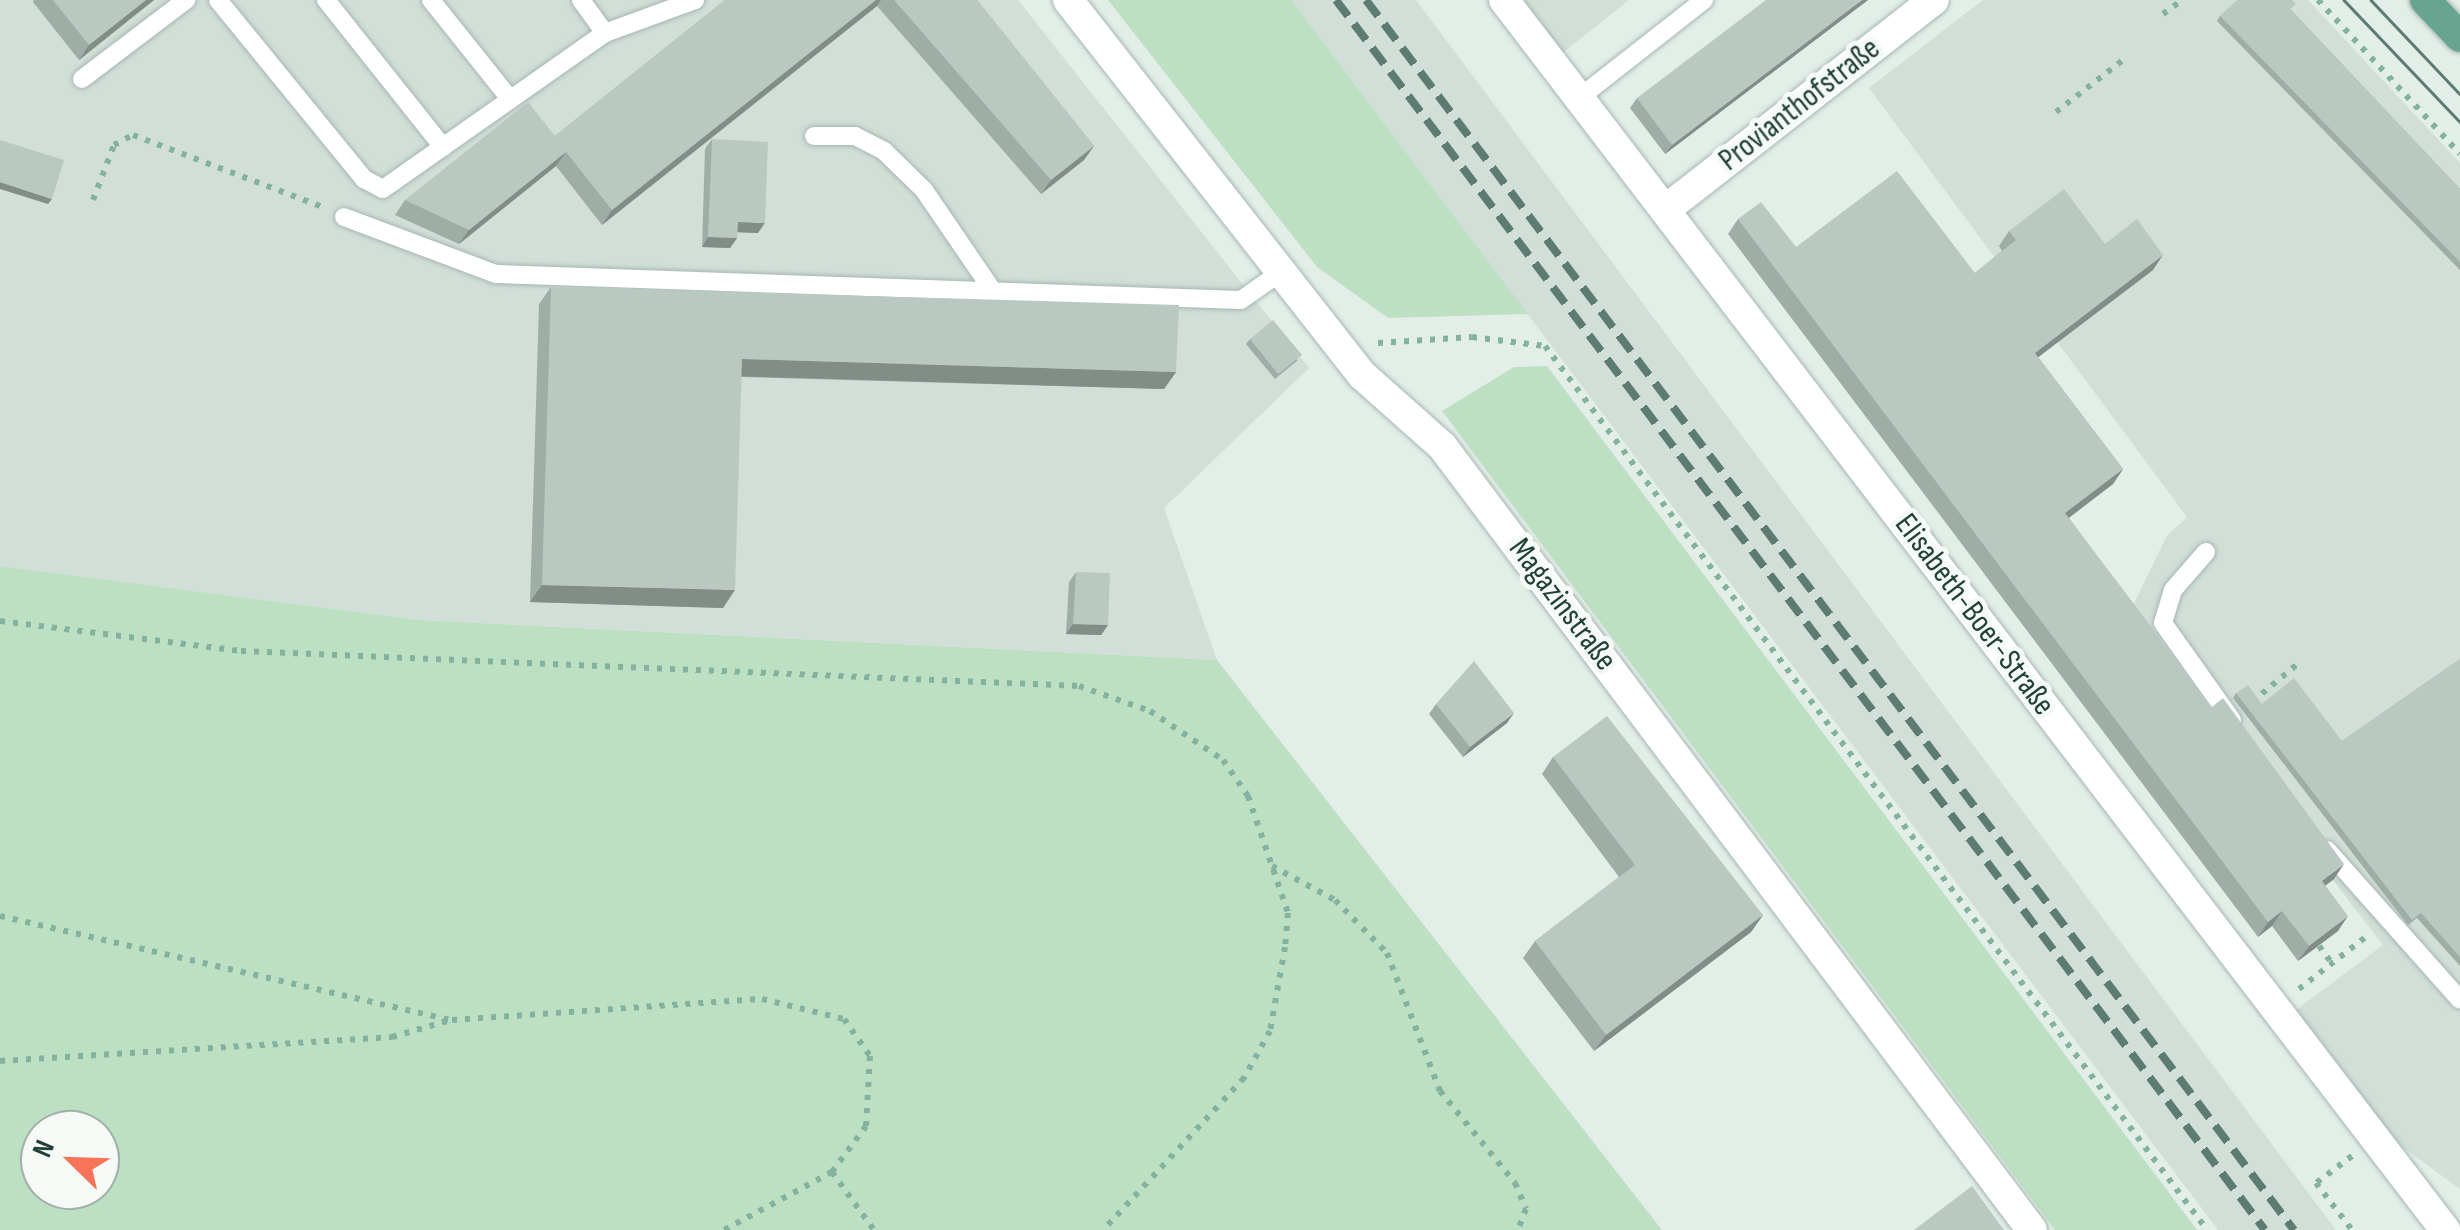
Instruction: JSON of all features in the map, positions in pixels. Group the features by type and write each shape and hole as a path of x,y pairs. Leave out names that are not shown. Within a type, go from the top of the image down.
{"main road":[{"path":"2425,0 2460,37"}],"street":[{"name":"Magazinstraße","path":"1068,0 1332,338 1442,446 2032,1230"},
{"name":"Elisabeth-Boer-Straße","path":"1504,0 2445,1230"},
{"name":"Provianthofstraße","path":"1665,210 1934,0"}],"lane":[{"path":"82,79 186,0"},
{"path":"218,0 374,186 392,186 605,34 695,0"},
{"path":"326,0 443,148"},
{"path":"431,0 510,99"},
{"path":"581,0 605,34"},
{"path":"1579,98 1704,0"},
{"path":"814,136 855,136 884,151 924,190 993,292"},
{"path":"344,217 496,274 1241,300 1281,272"},
{"path":"2206,552 2173,590 2163,623 2243,734"},
{"path":"2312,829 2384,923 2460,1000"}],"path":[{"path":"2163,14 2182,0"},
{"path":"2318,0 2460,154"},
{"path":"2056,112 2123,60"},
{"path":"93,200 114,144 133,136 344,217"},
{"path":"1332,338 1545,346 2208,1230"},
{"path":"0,622 241,651 1080,686 1150,711 1223,760 1248,796 1288,913 1270,1031 1208,1127 1102,1230"},
{"path":"2231,718 2300,661"},
{"path":"1272,866 1335,900 1386,953 1440,1091 1515,1183 1526,1209 1518,1230"},
{"path":"0,916 452,1020"},
{"path":"2275,1008 2384,923"},
{"path":"2319,946 2332,963"},
{"path":"0,1060 392,1036 452,1020 762,999 817,1006 844,1019 870,1056 875,1092 866,1126 832,1172 724,1230"},
{"path":"2352,1230 2316,1183 2375,1139"},
{"path":"832,1172 874,1230"}],"shaded area":[{"path":"0,0 1018,0 1309,368 1164,508 1217,660 419,620 0,566"},
{"path":"1291,0 1416,0 2336,1230 2218,1230"},
{"path":"1501,0 1629,0 1551,62"},
{"path":"1983,0 2308,0 2460,163 2460,1189 2397,1143 2292,1013 2383,945 2128,616 2166,537 2187,517 1869,88"}],"green space":[{"path":"1108,0 1291,0 1528,314 1388,318 1317,267"},
{"path":"1547,366 2197,1230 2055,1230 1442,411 1514,367"},
{"path":"0,566 419,620 1217,660 1662,1230 0,1230"}],"building":[{"path":"53,0 146,0 89,45"},
{"path":"725,0 876,0 612,210 566,152 469,230 405,200 528,102 555,136"},
{"path":"894,0 977,0 1094,146 1051,180"},
{"path":"1766,0 1862,0 1672,145 1637,98"},
{"path":"2237,0 2292,0 2296,4 2290,9 2460,189 2460,262 2220,16"},
{"path":"712,139 768,142 765,223 738,222 737,238 708,237"},
{"path":"0,140 64,160 52,199 0,182"},
{"path":"1897,171 1975,273 2016,240 2009,231 2064,189 2105,244 2137,219 2163,255 2035,353 2123,469 2065,513 2212,707 2223,698 2344,864 2322,881 2348,916 2309,946 2282,911 2268,922 1738,219 1761,202 1796,247"},
{"path":"551,287 1179,305 1176,372 742,359 735,590 542,585"},
{"path":"1273,320 1302,355 1278,374 1250,339"},
{"path":"1076,572 1110,573 1108,625 1073,624"},
{"path":"2460,659 2460,957 2421,913 2412,920 2236,693 2248,685 2262,704 2294,678 2342,741"},
{"path":"1474,661 1514,713 1470,747 1436,704"},
{"path":"1607,716 1763,915 1606,1035 1535,941 1635,865 1553,757"},
{"path":"1972,1186 2004,1230 1914,1230"}],"tram line":[{"path":"2344,0 2460,122"},
{"path":"2371,0 2460,94"}],"railway":[{"path":"1336,0 2265,1230"},
{"path":"1366,0 2294,1230"}]}
